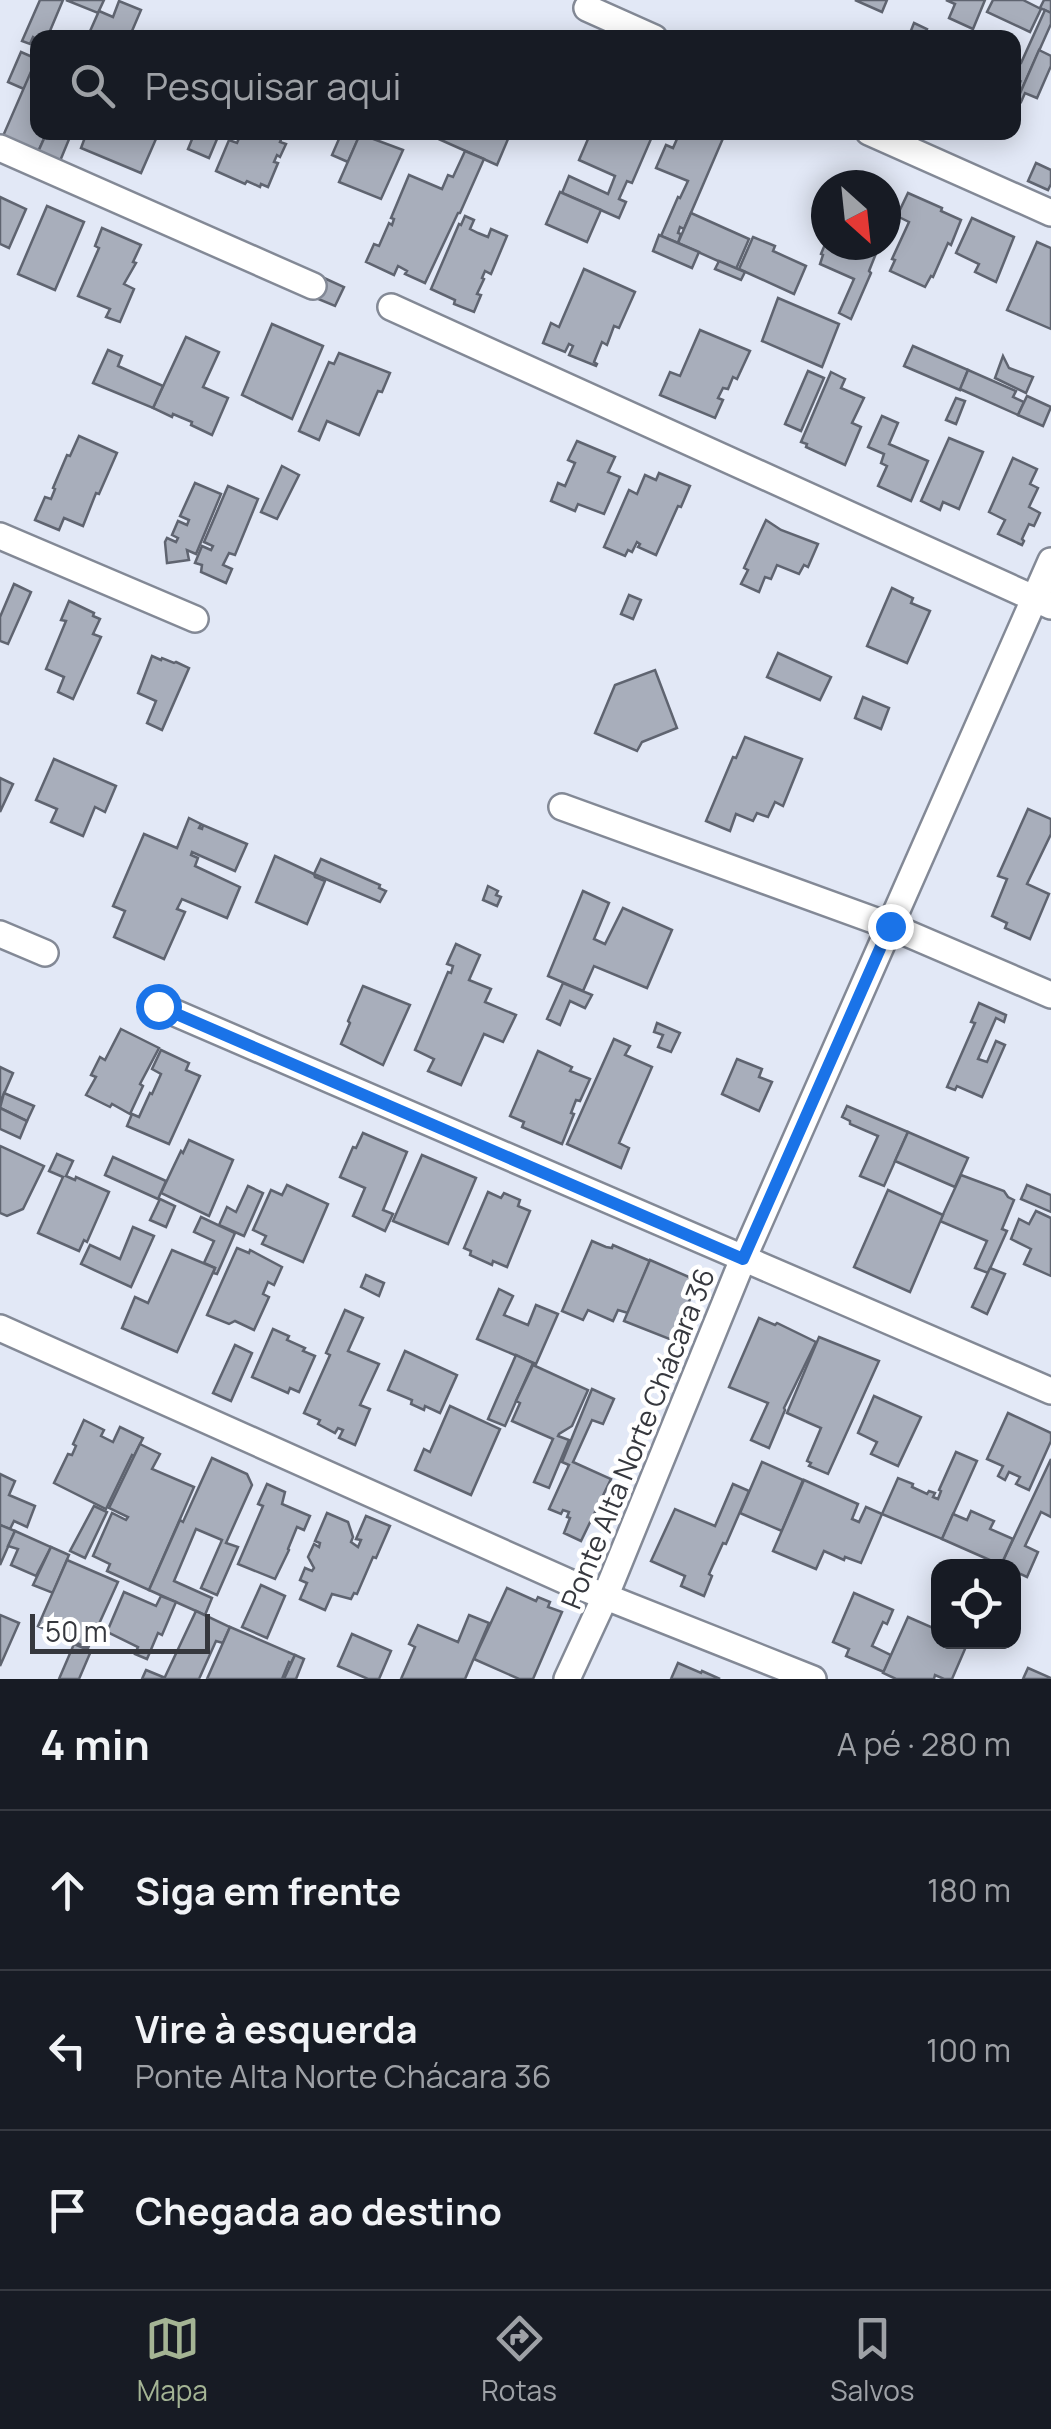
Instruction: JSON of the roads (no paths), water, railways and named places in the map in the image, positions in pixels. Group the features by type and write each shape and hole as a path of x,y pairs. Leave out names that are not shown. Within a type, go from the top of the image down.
{"street":[{"path":"587,8 636,30"},
{"path":"887,140 1051,213"},
{"path":"0,148 313,286"},
{"path":"391,307 1043,602"},
{"path":"0,536 195,618"},
{"name":"Ponte Alta Norte Chácara 36","path":"567,1679 605,1597 743,1259 890,926 1043,602 1051,561"},
{"path":"562,808 890,926 1051,995"},
{"path":"0,934 45,953"},
{"path":"158,1006 1051,1392"},
{"path":"0,1328 547,1573 813,1679"}]}
